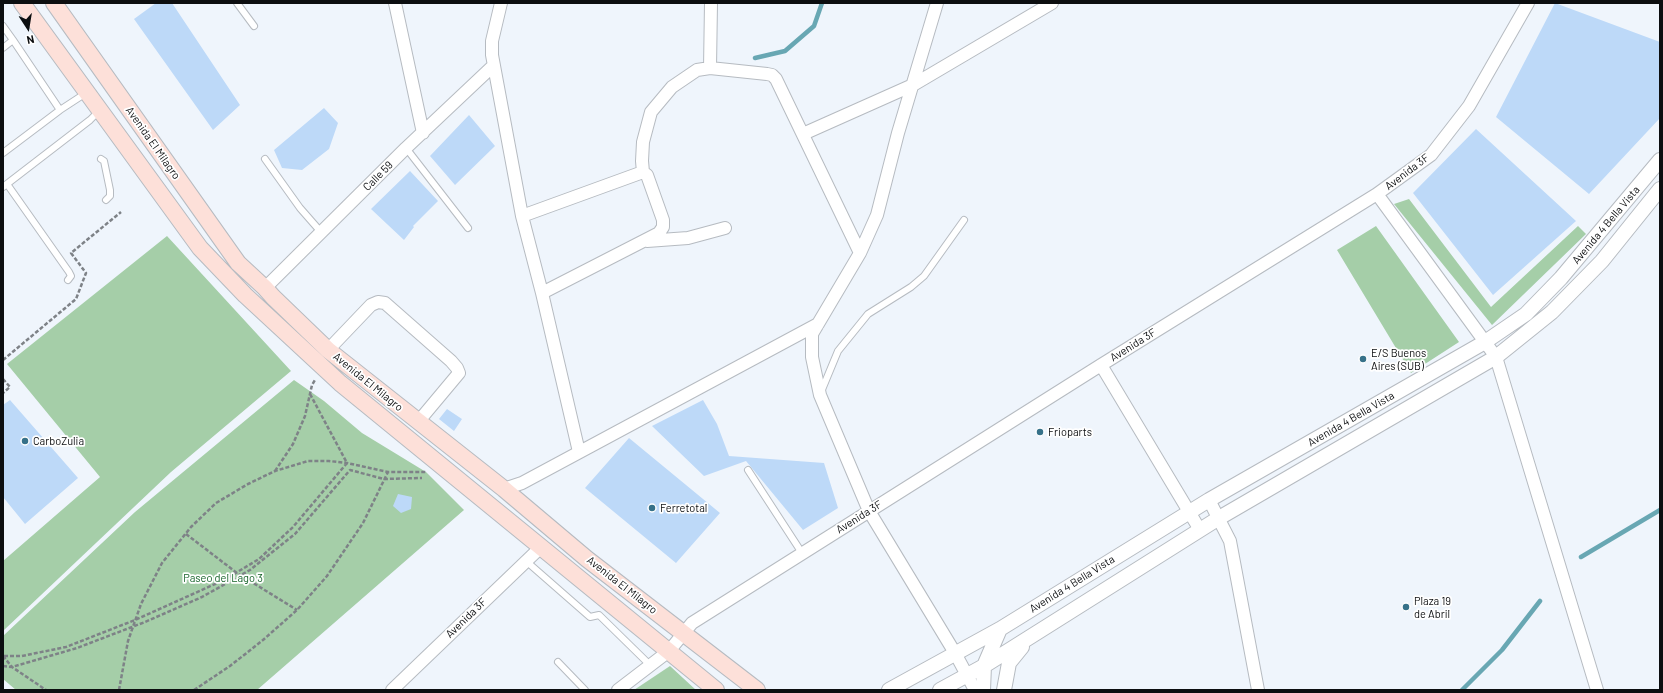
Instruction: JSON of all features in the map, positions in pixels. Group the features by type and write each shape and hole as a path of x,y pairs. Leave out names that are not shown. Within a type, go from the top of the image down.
{"main road":[{"name":"Avenida El Milagro","path":"22,3 200,248 245,295 340,383 716,690"},
{"name":"Avenida El Milagro","path":"54,3 238,263 265,288 273,298 328,350 504,489 588,559 757,690"},
{"path":"690,668 694,681 704,690"}],"street":[{"path":"395,3 423,133"},
{"path":"501,3 492,41 492,55 522,216 542,293 579,452"},
{"path":"710,68 711,3"},
{"path":"937,3 898,133 877,215 860,253 812,334 812,357 820,395 869,511 955,653 975,690"},
{"path":"803,134 913,85 1052,3"},
{"name":"Avenida 3F","path":"669,651 692,622 1101,364 1377,194 1431,155 1469,106 1528,3"},
{"name":"Calle 59","path":"265,288 406,148 494,65"},
{"path":"542,293 659,233 663,227 663,220 647,175 643,172 642,162 643,142 651,112 672,87 697,70 710,68 772,75 776,79 860,253"},
{"name":"Avenida 4 Bella Vista","path":"889,690 1000,628 1209,500 1485,342 1526,314 1562,278 1660,160"},
{"path":"522,216 643,172"},
{"path":"1644,179 1659,191"},
{"name":"Avenida 4 Bella Vista","path":"940,690 967,676 1028,639 1219,518 1496,358 1552,312 1602,261 1659,191"},
{"path":"1377,194 1496,358 1597,690"},
{"path":"642,242 688,238 725,228"},
{"path":"328,350 371,305 378,302 384,303 451,361 459,373 418,422"},
{"path":"504,489 522,483 819,323"},
{"path":"1101,364 1200,530"},
{"path":"1209,500 1230,541 1258,690"},
{"name":"Avenida 3F","path":"392,690 541,547"},
{"path":"983,690 984,666 1000,628"},
{"name":"Avenida 4 Bella Vista","path":"1004,690 1009,663 1028,639"},
{"path":"618,690 669,651"}],"lane":[{"path":"237,3 254,26"},
{"path":"3,26 60,110"},
{"path":"3,48 13,40"},
{"path":"3,153 60,110 87,92"},
{"path":"68,280 71,276 69,272 5,186 90,120 100,110"},
{"path":"406,148 468,228"},
{"path":"101,159 104,161 110,190 110,196 106,200"},
{"path":"265,159 300,208 322,232"},
{"path":"820,395 838,351 868,314 911,287 924,276 964,220"},
{"path":"748,470 802,553"},
{"path":"526,561 590,617 599,615 651,666"},
{"path":"558,662 585,690"}],"path":[{"path":"3,379 10,387 3,393"},
{"path":"275,471 293,444 304,416 315,379"},
{"path":"310,394 347,463"},
{"path":"119,690 128,640 141,604 162,563 186,534 216,503 248,484 275,471 308,461 347,463 388,472 426,472"},
{"path":"4,656 22,656 66,647 135,620 237,573 259,559 293,527 347,463"},
{"path":"3,666 12,667 77,648 202,597 241,576 295,534 350,470 384,479 422,478"},
{"path":"194,690 230,666 264,640 297,610 327,576 364,523 388,472"},
{"path":"186,534 241,576 297,610"},
{"path":"4,656 12,667 46,690"}],"green space":[{"path":"1409,199 1491,307 1578,226 1586,234 1492,325 1394,204"},
{"path":"1376,226 1459,342 1411,373 1337,250"},
{"path":"167,236 291,371 171,472 3,631 3,561 100,477 7,364"},
{"name":"Paseo del Lago 3","path":"294,380 324,401 362,433 426,472 464,510 257,690 16,690 3,679 3,636 135,512"},
{"path":"670,666 696,690 634,690"}],"building":[{"path":"156,3 172,3 240,105 213,130 134,19"},
{"path":"1555,3 1660,42 1660,118 1589,194 1496,117"},
{"path":"324,108 338,123 329,149 302,170 282,168 274,150"},
{"path":"469,115 495,146 455,185 430,156"},
{"path":"1476,129 1576,221 1493,295 1413,193"},
{"path":"410,171 438,201 413,226 414,227 404,240 371,209"},
{"name":"CarboZulia","path":"10,400 78,478 25,524 3,497 3,405"},
{"path":"703,400 717,424 729,456 824,463 838,508 803,530 746,461 704,476 652,426"},
{"path":"447,409 462,419 454,431 439,419"},
{"path":"629,438 720,513 676,563 585,488"},
{"path":"398,494 412,497 411,509 401,513 393,506"}],"waterway":[{"path":"755,58 785,51 814,26 822,3"},
{"path":"1581,557 1660,510"},
{"path":"1462,690 1502,650 1540,601"}],"place":[{"name":"E/S Buenos Aires (SUB)","path":"1363,359"},
{"name":"Frioparts","path":"1040,432"},
{"name":"CarboZulia","path":"25,441"},
{"name":"Ferretotal","path":"652,508"},
{"name":"Plaza 19 de Abril","path":"1406,607"}]}
